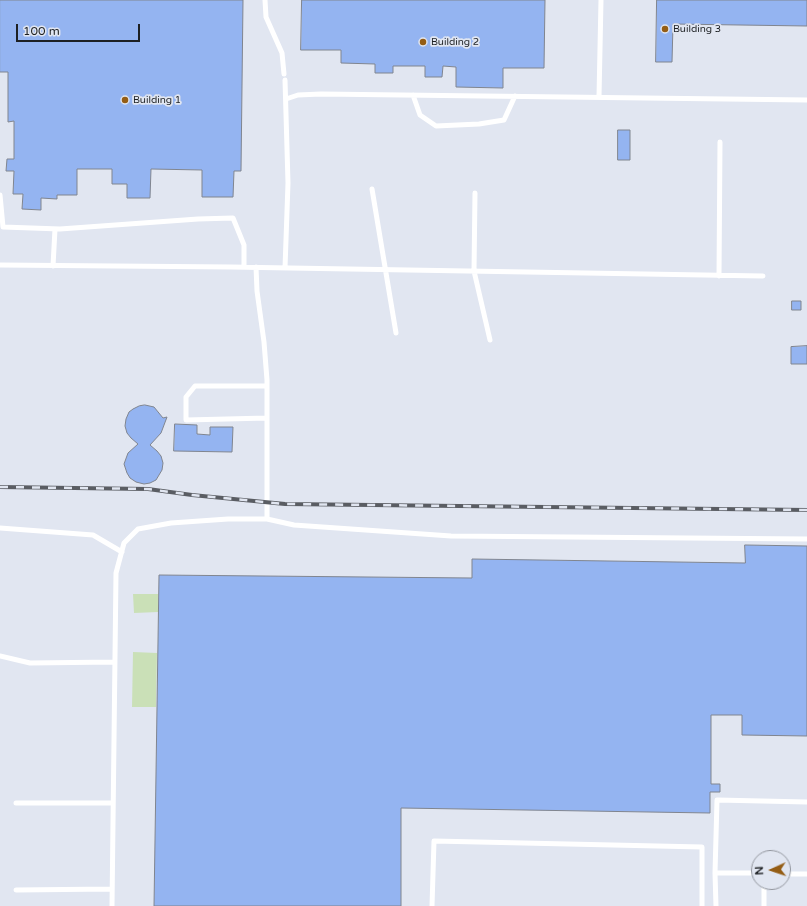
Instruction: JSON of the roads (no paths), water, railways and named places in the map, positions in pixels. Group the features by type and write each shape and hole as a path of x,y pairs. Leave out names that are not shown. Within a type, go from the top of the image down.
{"lane":[{"path":"265,0 266,17 282,53 284,74"},
{"path":"599,97 601,0"},
{"path":"284,80 286,98 288,182 285,268"},
{"path":"286,98 298,95 320,94 807,100"},
{"path":"413,95 420,115 436,126 479,124 504,120 516,96"},
{"path":"719,276 720,142"},
{"path":"372,189 396,333"},
{"path":"475,193 474,271 490,340"},
{"path":"0,195 3,227 55,229 233,218 244,245 244,267"},
{"path":"53,266 55,229"},
{"path":"0,270 3,265 256,267 763,276"},
{"path":"256,267 256,291 264,342 267,386 266,519"},
{"path":"267,386 195,386 186,396 186,420 267,418"},
{"path":"112,906 116,573 124,543 138,529 171,523 228,519 266,519 294,525 451,536 807,539"},
{"path":"0,528 93,535 122,552"},
{"path":"0,656 30,663 115,662"},
{"path":"716,906 715,873 717,800 807,802"},
{"path":"16,803 113,803"},
{"path":"432,906 434,841 702,846 702,906"},
{"path":"715,873 751,873"},
{"path":"791,874 807,874"},
{"path":"16,890 112,889"},
{"path":"764,890 764,906"}],"railway":[{"path":"0,487 148,489 285,504 807,510"}],"place":[{"name":"Building 3","path":"665,29"},
{"name":"Building 2","path":"423,42"},
{"name":"Building 1","path":"125,100"}]}
